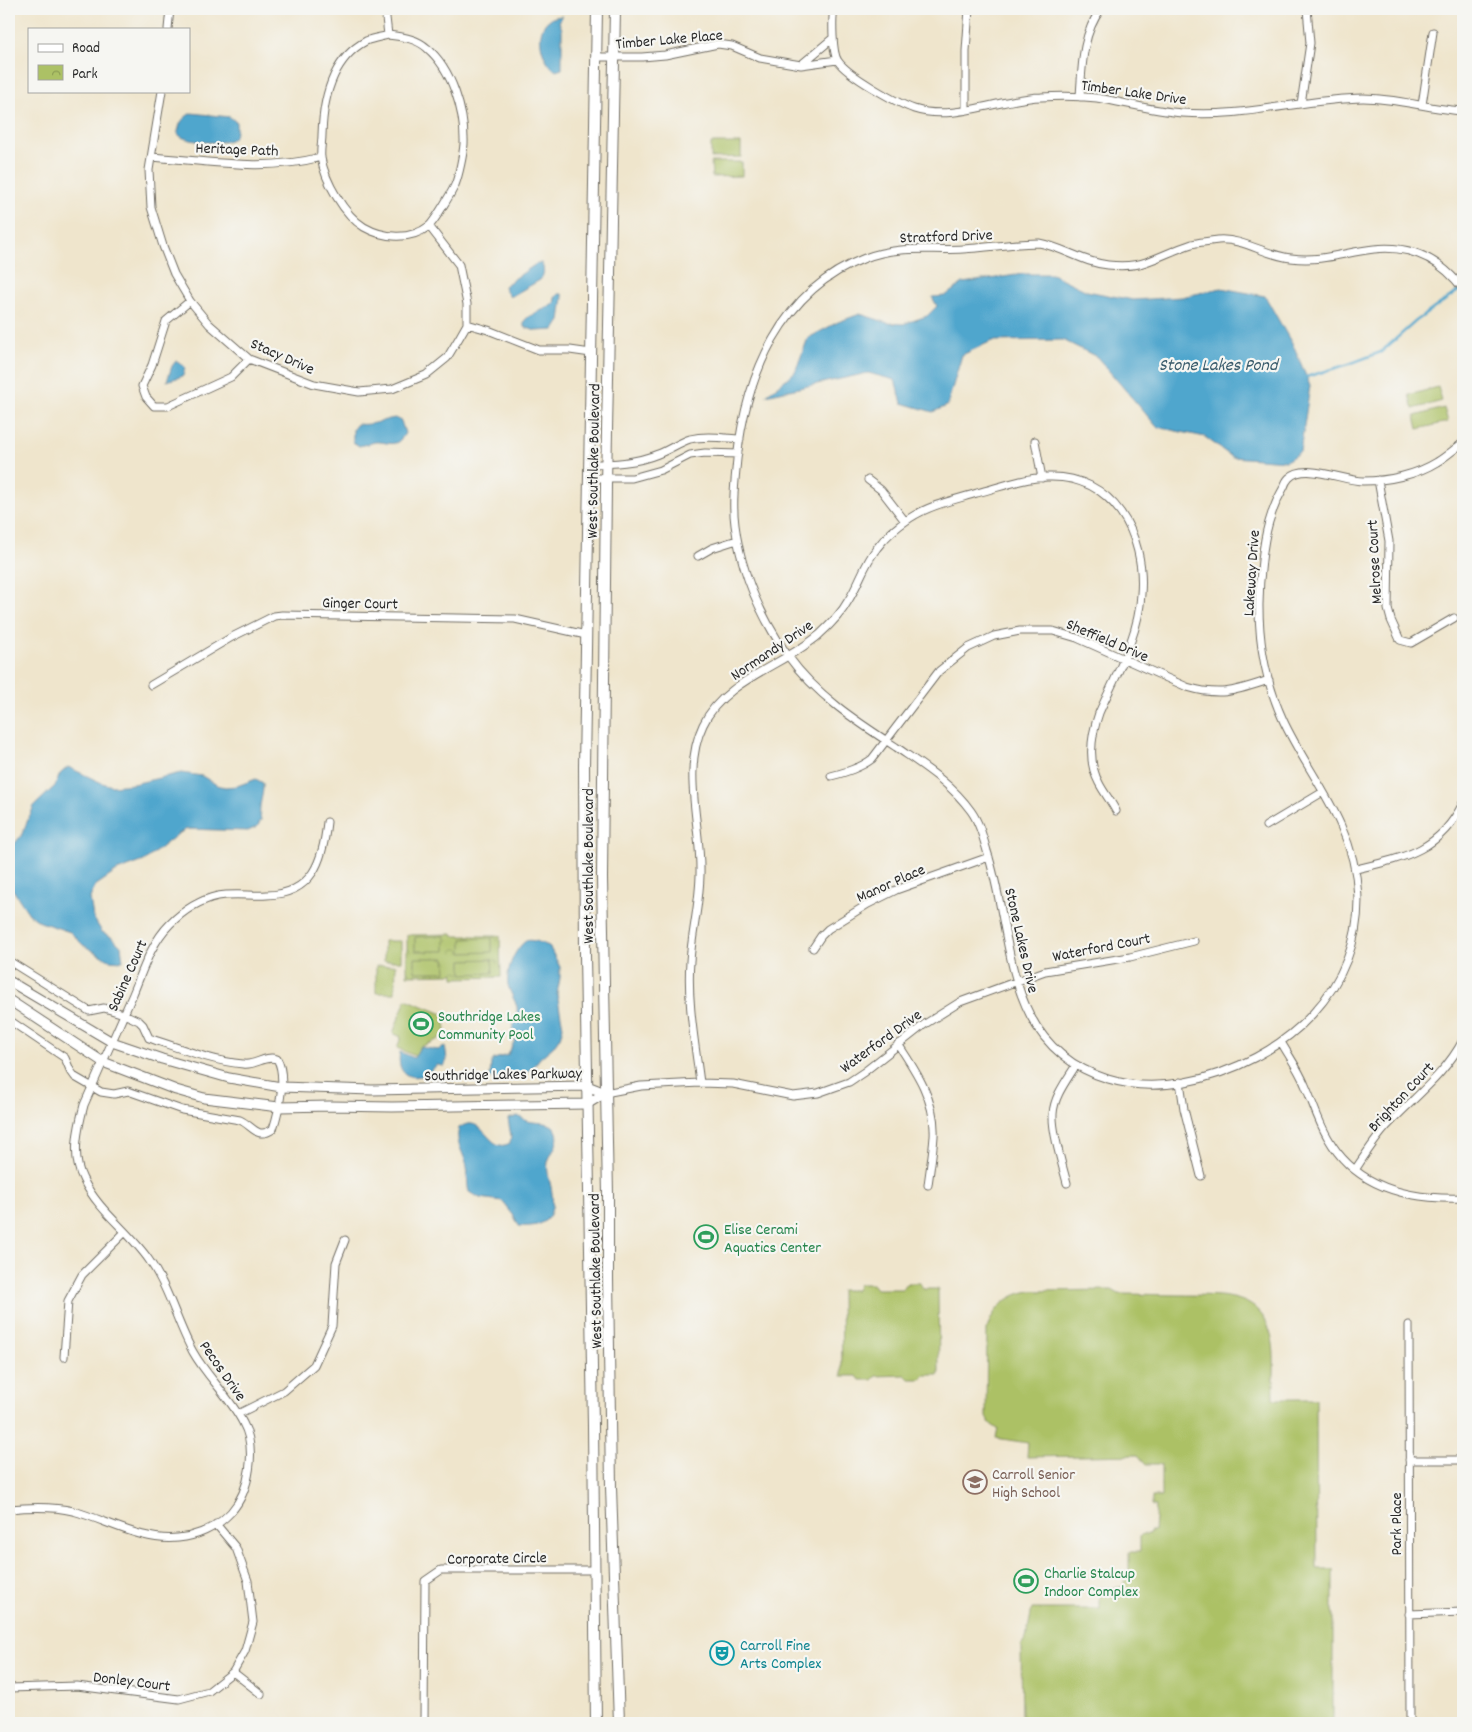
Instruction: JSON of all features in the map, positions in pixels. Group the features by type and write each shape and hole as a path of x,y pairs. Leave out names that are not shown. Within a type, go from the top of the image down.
{"main road":[{"name":"West Southlake Boulevard","path":"596,1723 584,766 597,9"},
{"name":"West Southlake Boulevard","path":"615,9 602,859 612,1487 619,1723"}],"street":[{"path":"168,28 170,9"},
{"path":"385,9 388,35"},
{"path":"834,9 833,38 837,60"},
{"path":"966,110 966,51 969,9"},
{"path":"1080,97 1083,54 1086,41 1095,17 1102,9"},
{"path":"1301,104 1310,43 1307,9"},
{"path":"1422,105 1433,32"},
{"path":"388,35 412,39 427,48 448,73 462,111 464,145 455,185 429,226 412,234 393,237 374,232 356,222 338,198 329,181 321,157 323,111 332,76 349,53 367,40 388,35"},
{"path":"801,65 833,38"},
{"name":"Timber Lake Place","path":"596,57 614,58 665,55 718,44 732,46 760,58 801,65 837,60"},
{"name":"Timber Lake Drive","path":"837,60 853,75 891,98 915,109 931,111 966,110 1038,97 1080,97 1182,113 1217,114 1245,112 1362,98 1385,98 1463,111"},
{"name":"Stacy Drive","path":"162,92 149,170 151,207 163,246 174,274 190,301 209,324 249,359 314,384 360,392 392,389 426,375 447,358 467,324"},
{"name":"Heritage Path","path":"151,157 259,166 304,162 321,157"},
{"path":"429,226 459,265 467,304 467,324 539,350 570,350 591,353"},
{"name":"Stratford Drive","path":"788,656 757,602 737,540 734,516 734,487 740,439 754,380 767,349 785,319 808,295 841,270 866,257 890,251 907,249 961,249 1039,243 1107,265 1144,263 1193,244 1221,240 1237,242 1281,256 1310,260 1372,249 1392,248 1413,252 1443,267 1461,286"},
{"path":"190,301 166,321 152,365 142,386 146,397 154,406 168,406 232,378 249,359"},
{"path":"590,464 607,464 646,459 689,439 704,436 740,439"},
{"path":"1035,441 1042,478"},
{"name":"Lakeway Drive","path":"1269,680 1260,642 1260,572 1265,532 1275,502 1288,478 1300,472 1312,472 1353,480 1378,480 1400,477 1438,462 1463,443"},
{"path":"590,478 632,478 646,475 661,470 690,455 705,452 738,454"},
{"name":"Normandy Drive","path":"700,1083 691,1004 689,965 700,868 693,773 694,752 702,726 722,700 753,676 816,637 839,615 849,600 874,550 882,541 912,517 941,504 1009,484 1049,477 1073,479 1093,486 1111,501 1122,514 1132,529 1136,541 1142,580 1142,595 1135,631 1094,727 1091,751 1095,774 1116,811"},
{"path":"868,480 881,490 906,521"},
{"name":"Melrose Court","path":"1378,480 1389,541 1388,608 1400,640 1411,643 1454,618"},
{"path":"698,556 712,548 737,540"},
{"name":"Ginger Court","path":"151,685 232,637 274,616 282,615 514,619 586,635"},
{"name":"Sheffield Drive","path":"831,776 866,764 872,759 940,671 968,648 994,636 1020,631 1053,631 1077,638 1186,687 1203,692 1220,693 1269,680"},
{"name":"Stone Lakes Drive","path":"788,656 827,698 852,718 946,782 970,809 977,820 989,857 1015,981 1026,1009 1035,1025 1056,1049 1076,1066 1098,1076 1131,1084 1148,1085 1199,1079 1224,1072 1254,1058 1281,1042 1300,1026 1328,995 1346,964 1356,931 1359,904 1356,869 1341,825 1282,719 1269,680"},
{"path":"1266,826 1323,792"},
{"path":"1356,869 1412,854 1430,843 1439,836 1458,814 1463,803"},
{"name":"Sabine Court","path":"112,1042 151,950 168,926 196,904 216,896 270,895 297,888 311,875 317,866 324,843 327,822"},
{"name":"Manor Place","path":"813,948 828,929 868,904 896,890 989,857"},
{"name":"Waterford Court","path":"1015,981 1045,971 1130,957 1194,941"},
{"path":"9,961 89,1011 104,1008 139,1021 149,1038 246,1065 270,1057 277,1059 282,1075 279,1107 273,1129 260,1134 240,1120 182,1110 128,1091 107,1094 75,1077 65,1058 9,1020"},
{"name":"Southridge Lakes Parkway","path":"9,981 112,1042 221,1076 281,1087 372,1090 587,1086 605,1093"},
{"name":"Waterford Drive","path":"605,1093 641,1086 700,1083 733,1084 793,1096 818,1093 849,1082 925,1024 960,1002 1015,981"},
{"name":"Southridge Lakes Parkway","path":"9,1000 103,1062 176,1090 204,1098 279,1107 587,1104 605,1093"},
{"name":"Brighton Court","path":"1355,1170 1385,1128 1440,1074 1463,1040"},
{"name":"Pecos Drive","path":"9,1509 56,1508 137,1533 159,1538 177,1538 204,1532 232,1511 245,1487 250,1466 248,1436 238,1414 194,1354 151,1262 96,1201 82,1178 78,1166 76,1154 79,1122 84,1105 112,1042"},
{"path":"1281,1042 1305,1085 1314,1112 1328,1140 1355,1170 1372,1181 1401,1194 1440,1199 1463,1198"},
{"path":"898,1044 921,1082 934,1118 928,1186"},
{"path":"1066,1183 1053,1115 1061,1089 1076,1066"},
{"path":"1180,1082 1184,1109 1201,1176"},
{"path":"64,1357 68,1301 82,1275 125,1232"},
{"path":"238,1414 284,1391 314,1365 332,1326 336,1262 345,1240"},
{"name":"Park Place","path":"1409,1325 1410,1723"},
{"path":"1409,1460 1463,1460"},
{"name":"Donley Court","path":"9,1688 77,1686 179,1699 209,1691 234,1672 245,1651 253,1622 248,1581 236,1548 216,1524"},
{"name":"Corporate Circle","path":"424,1723 425,1581 441,1570 594,1570"},
{"path":"1409,1614 1463,1612"},
{"path":"234,1672 261,1694"}],"green space":[{"path":"711,143 741,143 741,157 711,158"},
{"path":"711,162 742,162 742,176 712,177"},
{"path":"1438,387 1442,401 1413,409 1409,395"},
{"path":"1444,408 1448,422 1418,429 1415,416"},
{"path":"453,934 453,936 500,936 501,977 454,978 454,974 407,975 407,935"},
{"path":"445,936 445,951 415,951 415,937"},
{"path":"492,938 492,952 462,953 462,939"},
{"path":"384,941 401,941 401,961 384,961"},
{"path":"415,958 445,958 446,972 415,972"},
{"path":"492,959 493,973 462,974 462,960"},
{"path":"396,965 395,993 376,993 376,966"},
{"name":"Southridge Lakes Community Pool","path":"406,999 445,1015 446,1034 420,1047 415,1056 397,1048 401,1037 393,1033"},
{"path":"907,1283 920,1283 923,1289 938,1289 939,1375 925,1375 921,1379 909,1379 905,1375 876,1376 872,1380 860,1380 857,1376 842,1376 841,1290 856,1290 859,1284 872,1284 876,1289 903,1289"},
{"path":"1112,1290 1119,1294 1225,1297 1238,1299 1249,1304 1259,1312 1267,1323 1272,1338 1274,1399 1316,1399 1317,1569 1333,1569 1333,1723 1022,1723 1021,1646 1026,1639 1032,1609 1100,1609 1100,1588 1122,1587 1129,1572 1129,1552 1140,1552 1140,1537 1142,1534 1149,1534 1150,1531 1154,1531 1156,1506 1152,1506 1152,1497 1161,1497 1161,1464 1146,1464 1138,1455 1027,1457 1028,1443 996,1438 998,1429 989,1423 986,1417 987,1330 993,1315 1003,1303 1009,1298 1024,1292"}],"water":[{"path":"562,16 559,22 562,29 562,69 556,71 545,57 541,39 545,23 552,18"},
{"path":"191,113 230,117 236,122 234,137 230,140 206,142 189,140 179,135 178,131 183,119"},
{"path":"541,263 544,272 540,280 510,297 504,286 536,264"},
{"name":"Stone Lakes Pond","path":"1023,274 1052,274 1087,291 1133,300 1182,297 1221,288 1265,296 1295,349 1310,386 1300,452 1286,461 1232,457 1205,437 1157,427 1097,357 1063,340 992,341 962,355 947,406 933,412 902,403 895,380 868,373 766,395 795,372 808,338 838,322 860,314 888,323 903,324 927,316 937,306 932,297 945,296 963,283"},
{"path":"558,294 562,294 563,297 560,321 554,330 536,331 524,327 524,321 528,317 554,304"},
{"path":"176,361 185,367 183,376 167,381 172,366"},
{"path":"395,418 401,421 405,433 395,443 375,442 359,446 353,442 353,429 357,424 372,424"},
{"path":"68,767 112,786 133,784 181,773 202,776 217,785 225,787 237,786 256,779 263,783 260,810 261,820 257,827 248,831 187,829 144,861 117,871 95,886 90,898 93,917 102,932 110,936 121,946 123,961 109,960 83,945 70,932 40,922 29,914 9,884 9,850 21,836 34,806 55,786 60,774"},
{"path":"527,940 549,946 560,967 557,994 563,1027 560,1037 553,1047 533,1067 517,1079 495,1080 490,1077 491,1063 494,1059 508,1055 518,1033 512,1030 517,1007 508,985 508,973 515,954"},
{"path":"445,1046 447,1060 444,1066 437,1065 421,1076 415,1077 406,1074 399,1063 400,1052 414,1058 420,1047 438,1050"},
{"path":"518,1116 528,1121 551,1125 558,1134 557,1142 548,1162 552,1209 546,1220 528,1226 519,1226 502,1201 480,1198 469,1192 467,1167 458,1142 459,1128 467,1124 480,1128 496,1144 510,1143 511,1136 508,1119"}],"waterway":[{"path":"1306,377 1381,352 1416,321 1461,289"}],"place":[{"name":"Southridge Lakes Community Pool","path":"421,1024"},
{"name":"Elise Cerami Aquatics Center","path":"706,1237"},
{"name":"Carroll Senior High School","path":"975,1482"},
{"name":"Charlie Stalcup Indoor Complex","path":"1026,1581"},
{"name":"Carroll Fine Arts Complex","path":"722,1653"}]}
